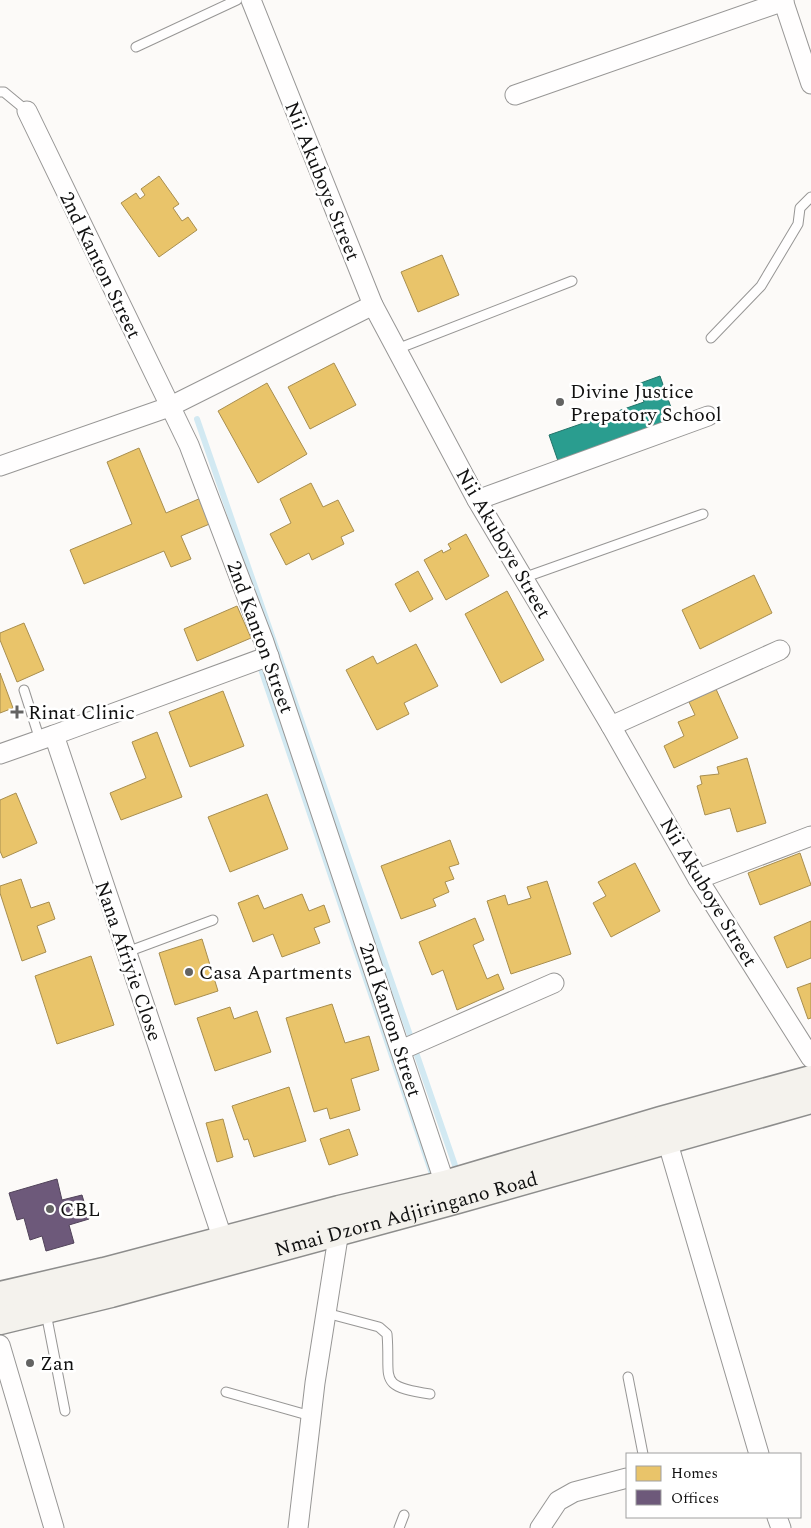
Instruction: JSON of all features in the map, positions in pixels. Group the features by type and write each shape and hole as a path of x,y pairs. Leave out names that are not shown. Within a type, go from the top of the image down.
{"main road":[{"name":"Nmai Dzorn Adjiringano Road","path":"0,1295 104,1271 446,1184 661,1120 811,1079"},
{"name":"Nmai Dzorn Adjiringano Road","path":"0,1321 339,1231 811,1100"}],"street":[{"name":"Nii Akuboye Street","path":"251,0 373,305 477,500 611,726 698,878 811,1058"},
{"path":"515,95 784,1 811,84"},
{"name":"2nd Kanton Street","path":"27,110 169,407 189,444 269,656 446,1184"},
{"path":"0,466 169,407 373,305"},
{"path":"477,500 708,416"},
{"path":"611,726 780,650"},
{"path":"0,754 269,656"},
{"name":"Nana Afriyie Close","path":"47,737 126,952 223,1240"},
{"path":"698,878 811,836"},
{"path":"401,1050 554,983"},
{"path":"667,1140 753,1453"},
{"path":"298,1528 311,1416 339,1231"},
{"path":"0,1345 54,1528"},
{"path":"540,1528 558,1501 574,1492 626,1478"}],"lane":[{"path":"136,47 237,0"},
{"path":"0,92 4,92 27,110"},
{"path":"711,338 761,286 798,224 800,208 811,197"},
{"path":"397,349 572,281"},
{"path":"523,578 704,514"},
{"path":"24,690 47,737"},
{"path":"126,952 213,920"},
{"path":"45,1310 65,1411"},
{"path":"326,1313 379,1327 387,1334 387,1376 393,1384 403,1390 430,1394"},
{"path":"628,1378 643,1453"},
{"path":"226,1392 311,1416"},
{"path":"399,1528 404,1515"}],"building: Homes":[{"path":"159,176 179,204 173,208 182,221 188,217 197,230 159,257 121,203 136,193 140,199 145,195 141,189"},
{"path":"442,255 459,295 418,312 401,272"},
{"path":"334,363 356,405 310,429 288,387"},
{"path":"267,383 307,454 258,483 218,411"},
{"path":"139,448 166,513 201,498 212,523 181,536 191,559 171,567 164,551 84,584 70,550 132,524 107,462"},
{"path":"311,483 323,507 338,500 354,531 341,537 344,544 312,560 309,553 286,565 270,534 291,523 280,499"},
{"path":"466,534 489,576 446,600 424,560 442,550 443,553 451,549 448,544"},
{"path":"418,571 433,599 410,612 395,584"},
{"path":"754,575 772,613 700,649 682,610"},
{"path":"507,591 544,660 501,683 465,614"},
{"path":"237,606 251,638 197,661 184,629"},
{"path":"24,623 44,670 17,682 0,640 0,633"},
{"path":"416,644 438,686 404,703 409,714 377,730 346,670 373,656 377,664"},
{"path":"0,673 13,708 0,713"},
{"path":"716,689 738,738 674,768 664,746 684,736 678,722 695,715 689,702"},
{"path":"223,691 244,746 190,767 169,712"},
{"path":"157,732 182,797 121,820 110,793 146,778 132,742"},
{"path":"747,758 766,823 737,832 730,808 705,815 697,786 702,784 700,776 719,774 717,767"},
{"path":"16,793 37,843 3,858 0,851 0,800"},
{"path":"267,794 288,849 230,872 208,817"},
{"path":"450,840 459,864 449,867 454,879 445,882 449,892 433,899 436,906 401,919 381,866"},
{"path":"800,853 811,885 760,905 748,873"},
{"path":"635,863 660,911 611,937 593,903 606,896 598,882"},
{"path":"21,879 31,908 49,902 55,919 37,926 46,952 22,961 0,893 0,886"},
{"path":"547,881 571,954 511,974 487,901 505,895 508,905 531,898 527,887"},
{"path":"302,894 309,911 324,905 330,922 314,928 320,943 282,957 273,934 253,942 238,903 258,895 264,909"},
{"path":"475,918 484,940 473,945 487,979 498,974 504,989 457,1010 443,970 432,975 419,942"},
{"path":"811,921 811,958 787,968 774,937"},
{"name":"Casa Apartments","path":"202,939 218,991 175,1005 159,953"},
{"path":"91,956 114,1025 57,1044 35,976"},
{"path":"811,983 811,1018 808,1019 797,988"},
{"path":"332,1004 345,1043 369,1036 379,1070 351,1079 360,1110 330,1119 327,1108 314,1112 286,1018"},
{"path":"230,1007 234,1019 257,1011 271,1052 215,1071 197,1018"},
{"path":"289,1087 306,1141 254,1157 248,1139 244,1140 232,1106"},
{"path":"223,1119 233,1157 217,1162 206,1123"},
{"path":"349,1129 358,1155 329,1165 320,1139"}],"building: Offices":[{"name":"CBL","path":"57,1179 62,1200 82,1195 89,1219 69,1225 74,1243 46,1251 42,1236 30,1240 24,1218 17,1220 9,1193"}],"building: Schools":[{"path":"660,376 675,419 558,461 549,435 644,402 638,384"}],"waterway":[{"path":"197,419 458,1174"},
{"path":"261,669 433,1177"}],"place":[{"name":"Divine Justice Prepatory School","path":"560,402"},
{"name":"Rinat Clinic","path":"17,712"},
{"name":"Casa Apartments","path":"189,972"},
{"name":"CBL","path":"50,1209"},
{"name":"Zan","path":"30,1363"}]}
